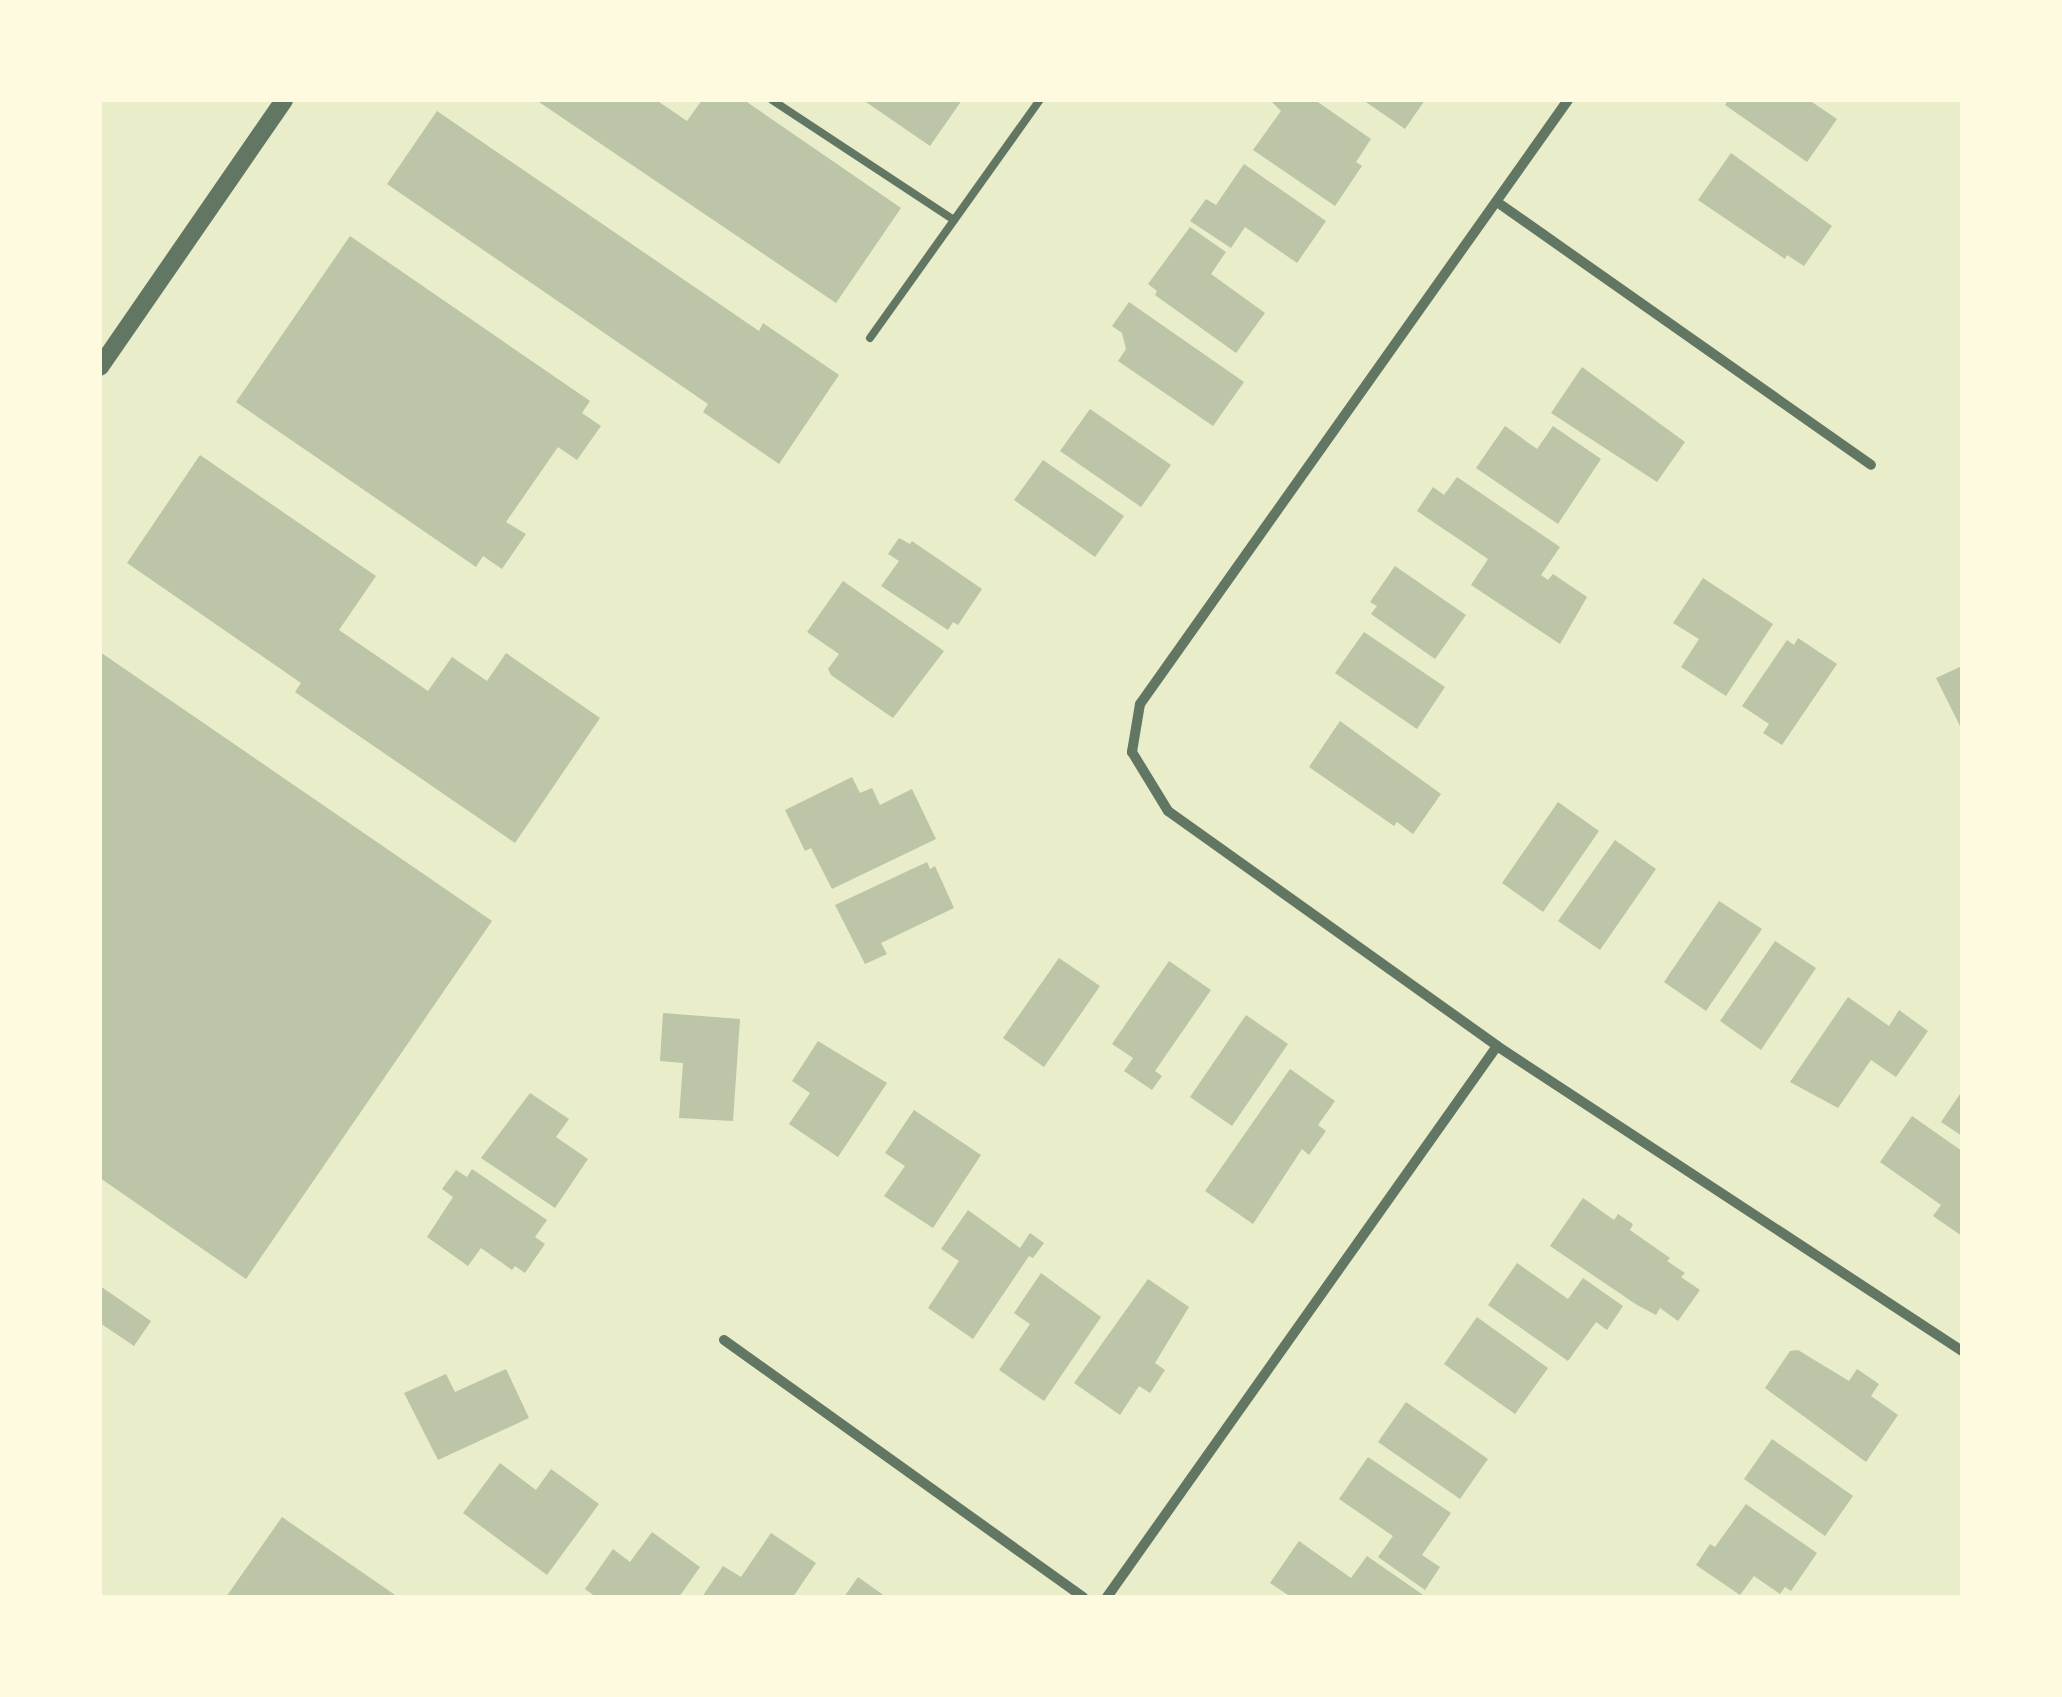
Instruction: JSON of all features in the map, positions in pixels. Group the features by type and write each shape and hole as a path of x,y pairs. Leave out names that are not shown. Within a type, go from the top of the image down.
{"street":[{"path":"100,367 284,100"},
{"path":"1568,100 1140,704 1132,752 1168,810 1497,1046 1962,1351"},
{"path":"1497,202 1871,465"},
{"path":"1108,1597 1497,1046"},
{"path":"724,1340 1083,1597"}],"lane":[{"path":"772,100 954,220"},
{"path":"870,338 1040,100"}],"building":[{"path":"536,100 656,100 687,121 702,100 744,100 901,208 836,303"},
{"path":"863,100 962,100 930,146"},
{"path":"1270,100 1315,100 1371,139 1356,162 1362,166 1335,206 1253,150 1281,111"},
{"path":"1363,100 1425,100 1405,129"},
{"path":"1728,100 1809,100 1837,119 1807,162 1725,105"},
{"path":"437,111 759,331 763,323 839,375 779,464 703,412 708,404 387,184"},
{"path":"1731,153 1832,226 1804,266 1787,255 1785,259 1698,200"},
{"path":"1244,164 1326,221 1297,263 1245,227 1231,248 1190,221 1206,199 1216,205"},
{"path":"1190,227 1226,252 1211,274 1265,313 1236,353 1155,295 1157,291 1148,284"},
{"path":"350,236 590,401 582,413 601,426 577,460 558,447 506,522 526,534 502,569 483,556 476,567 236,402"},
{"path":"1129,302 1244,382 1213,426 1118,361 1126,349 1122,333 1112,326"},
{"path":"1582,367 1685,442 1657,482 1551,413"},
{"path":"1090,409 1171,465 1141,507 1060,451"},
{"path":"1505,426 1537,449 1553,426 1601,459 1558,524 1476,468"},
{"path":"200,455 376,576 339,630 428,691 452,657 487,681 506,653 600,718 515,843 295,692 301,683 127,563"},
{"path":"1043,460 1124,516 1095,557 1014,500"},
{"path":"1457,477 1560,547 1541,575 1548,580 1553,574 1587,597 1560,644 1471,585 1488,559 1417,511 1433,487 1444,495"},
{"path":"899,538 910,544 912,541 982,589 958,625 953,622 948,630 881,586 899,561 888,554"},
{"path":"1395,566 1466,615 1435,659 1371,614 1377,606 1370,602"},
{"path":"1703,578 1773,624 1726,696 1681,667 1699,639 1673,623"},
{"path":"843,581 944,651 893,718 831,675 828,669 839,654 807,632"},
{"path":"1364,632 1445,687 1417,729 1335,673"},
{"path":"1798,638 1837,664 1782,745 1763,733 1769,724 1742,706 1787,640 1794,645"},
{"path":"100,652 492,921 246,1279 100,1178"},
{"path":"1962,666 1962,730 1936,678"},
{"path":"1340,721 1441,794 1413,834 1397,822 1394,826 1309,767"},
{"path":"852,777 860,793 872,788 880,805 912,789 936,839 832,889 811,848 805,851 785,810"},
{"path":"1558,802 1599,831 1543,912 1502,883"},
{"path":"1615,840 1656,869 1600,950 1558,921"},
{"path":"927,862 930,869 935,866 954,908 881,943 887,954 865,964 835,905"},
{"path":"1719,901 1762,929 1706,1011 1664,982"},
{"path":"1775,941 1816,968 1761,1050 1720,1021"},
{"path":"1059,958 1100,986 1044,1067 1003,1038"},
{"path":"1169,961 1211,990 1155,1071 1162,1076 1152,1090 1124,1071 1133,1058 1112,1044"},
{"path":"1848,997 1889,1026 1899,1010 1928,1031 1896,1077 1871,1060 1838,1108 1790,1082"},
{"path":"663,1013 740,1019 733,1121 679,1118 683,1063 660,1061"},
{"path":"1246,1015 1288,1044 1232,1126 1190,1097"},
{"path":"818,1041 887,1083 838,1157 789,1124 810,1093 792,1081"},
{"path":"1290,1069 1335,1101 1318,1125 1326,1131 1309,1155 1302,1149 1253,1224 1205,1191"},
{"path":"1962,1091 1962,1136 1941,1122"},
{"path":"530,1093 569,1119 556,1137 588,1159 555,1208 481,1158"},
{"path":"914,1110 981,1155 933,1228 884,1196 905,1166 885,1153"},
{"path":"1912,1116 1962,1151 1962,1236 1933,1216 1941,1205 1880,1162"},
{"path":"472,1169 547,1220 535,1237 545,1244 525,1273 515,1266 512,1270 481,1248 468,1266 427,1237 453,1197 442,1189 456,1170 467,1177"},
{"path":"1583,1198 1614,1220 1618,1214 1633,1224 1630,1230 1670,1258 1667,1261 1685,1273 1681,1277 1700,1290 1678,1321 1660,1308 1656,1315 1637,1305 1550,1246"},
{"path":"968,1210 1020,1248 1030,1233 1044,1243 1033,1258 1029,1256 973,1339 928,1308 959,1261 941,1249"},
{"path":"1517,1263 1568,1299 1583,1278 1623,1306 1607,1330 1596,1322 1568,1361 1488,1305"},
{"path":"1041,1273 1101,1317 1044,1401 999,1370 1030,1324 1014,1313"},
{"path":"1148,1279 1189,1307 1155,1363 1165,1370 1150,1393 1139,1386 1120,1415 1074,1383"},
{"path":"100,1286 151,1321 134,1346 100,1323"},
{"path":"1477,1317 1548,1368 1515,1414 1444,1364"},
{"path":"1798,1350 1849,1381 1857,1369 1879,1384 1871,1396 1898,1415 1866,1462 1765,1388 1790,1351"},
{"path":"506,1369 529,1418 438,1460 404,1393 446,1374 455,1392"},
{"path":"1406,1402 1488,1459 1460,1499 1378,1442"},
{"path":"1772,1439 1853,1496 1825,1536 1744,1479"},
{"path":"1368,1457 1451,1513 1422,1555 1440,1567 1425,1590 1378,1557 1393,1536 1339,1499"},
{"path":"500,1463 536,1490 551,1469 599,1504 547,1575 463,1513"},
{"path":"1746,1504 1817,1553 1791,1591 1785,1587 1780,1594 1754,1576 1740,1595 1696,1565 1710,1544 1715,1547"},
{"path":"282,1517 385,1588 398,1597 226,1597"},
{"path":"652,1532 700,1567 679,1597 596,1597 585,1589 613,1549 630,1562"},
{"path":"771,1533 816,1563 793,1597 702,1597 723,1566 741,1577"},
{"path":"1299,1541 1351,1578 1367,1556 1426,1597 1291,1597 1270,1583"},
{"path":"858,1577 886,1597 844,1597"}]}
